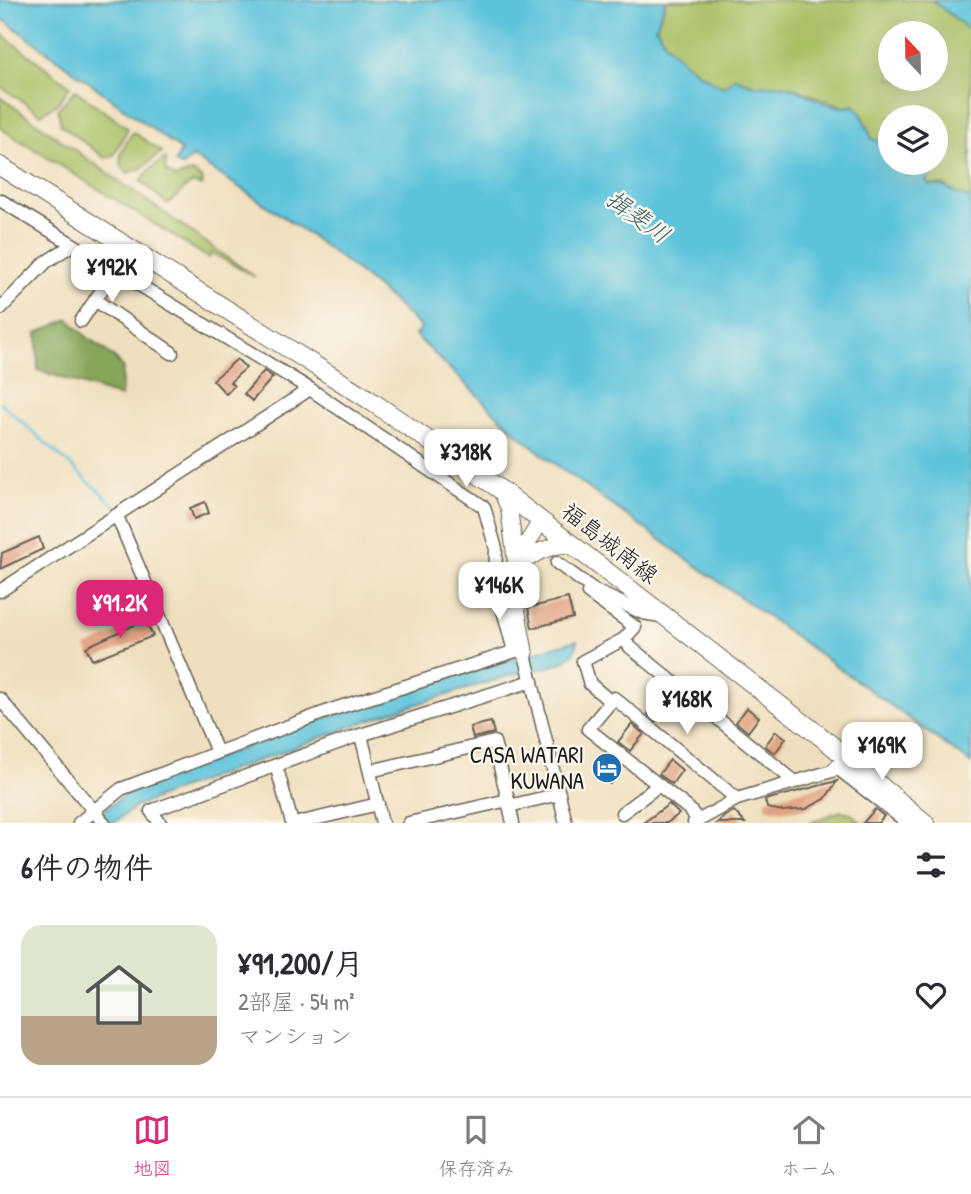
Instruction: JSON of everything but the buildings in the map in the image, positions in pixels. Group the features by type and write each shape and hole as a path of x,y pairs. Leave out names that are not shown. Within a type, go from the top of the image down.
{"main road":[{"name":"福島城南線","path":"0,166 368,398 501,491 665,617 841,762 925,823"}],"street":[{"path":"0,200 310,388 484,507 496,549 495,579 532,681 566,823"},
{"path":"0,309 46,262 72,245"},
{"path":"81,321 116,269"},
{"path":"94,300 172,353"},
{"path":"0,591 310,388"},
{"path":"501,491 512,523 516,568"},
{"path":"117,516 217,752"},
{"path":"521,651 512,584 516,568 541,521"},
{"path":"516,568 539,551 557,544 572,544"},
{"path":"557,564 590,588 643,613 665,617"},
{"path":"590,588 588,593 635,627 624,639 583,661 590,684 611,702"},
{"path":"624,639 630,647 794,781"},
{"path":"79,823 121,789 344,705 521,651"},
{"path":"160,823 151,811 361,735 532,681"},
{"path":"737,799 614,698 588,729 659,786 696,822 737,799 832,771 841,762 908,823"},
{"path":"0,699 104,823"},
{"path":"361,735 382,823"},
{"path":"370,771 494,742 513,823"},
{"path":"276,765 290,822 378,804"},
{"path":"622,813 659,786"},
{"path":"409,823 442,819 559,794"}],"green space":[{"path":"666,0 932,0 971,31 971,199 961,197 944,185 930,185 916,176 907,175 948,175 948,105 878,105 878,141 872,139 861,113 788,86 767,88 742,81 723,87 685,62 656,28"},
{"path":"0,33 70,86 57,104 41,114 0,86"},
{"path":"75,90 128,128 114,155 105,158 61,125 58,109"},
{"path":"0,97 255,277 212,253 209,258 0,128"},
{"path":"133,132 162,152 140,169 127,173 120,158 123,147"},
{"path":"166,158 166,172 176,178 192,172 203,180 202,186 193,183 167,204 141,181 149,170"},
{"path":"69,319 123,367 121,397 38,370 37,333"},
{"path":"841,811 850,813 862,823 808,823"}],"water":[{"name":"揖斐川","path":"0,0 666,0 656,27 661,36 694,70 714,82 724,87 736,77 751,84 783,85 838,106 854,105 861,113 872,139 878,141 878,175 930,175 926,181 930,185 971,199 971,763 548,459 512,429 415,335 421,328 368,280 282,216 193,157 182,166 175,163 181,150 0,17"},
{"path":"932,0 971,0 971,31"},
{"path":"577,640 571,655 557,664 521,672 388,713 137,806 113,823 88,823 127,793 224,755 386,696"}],"waterway":[{"path":"0,402 119,509"}],"place":[{"name":"CASA WATARI KUWANA","path":"607,768"}]}
